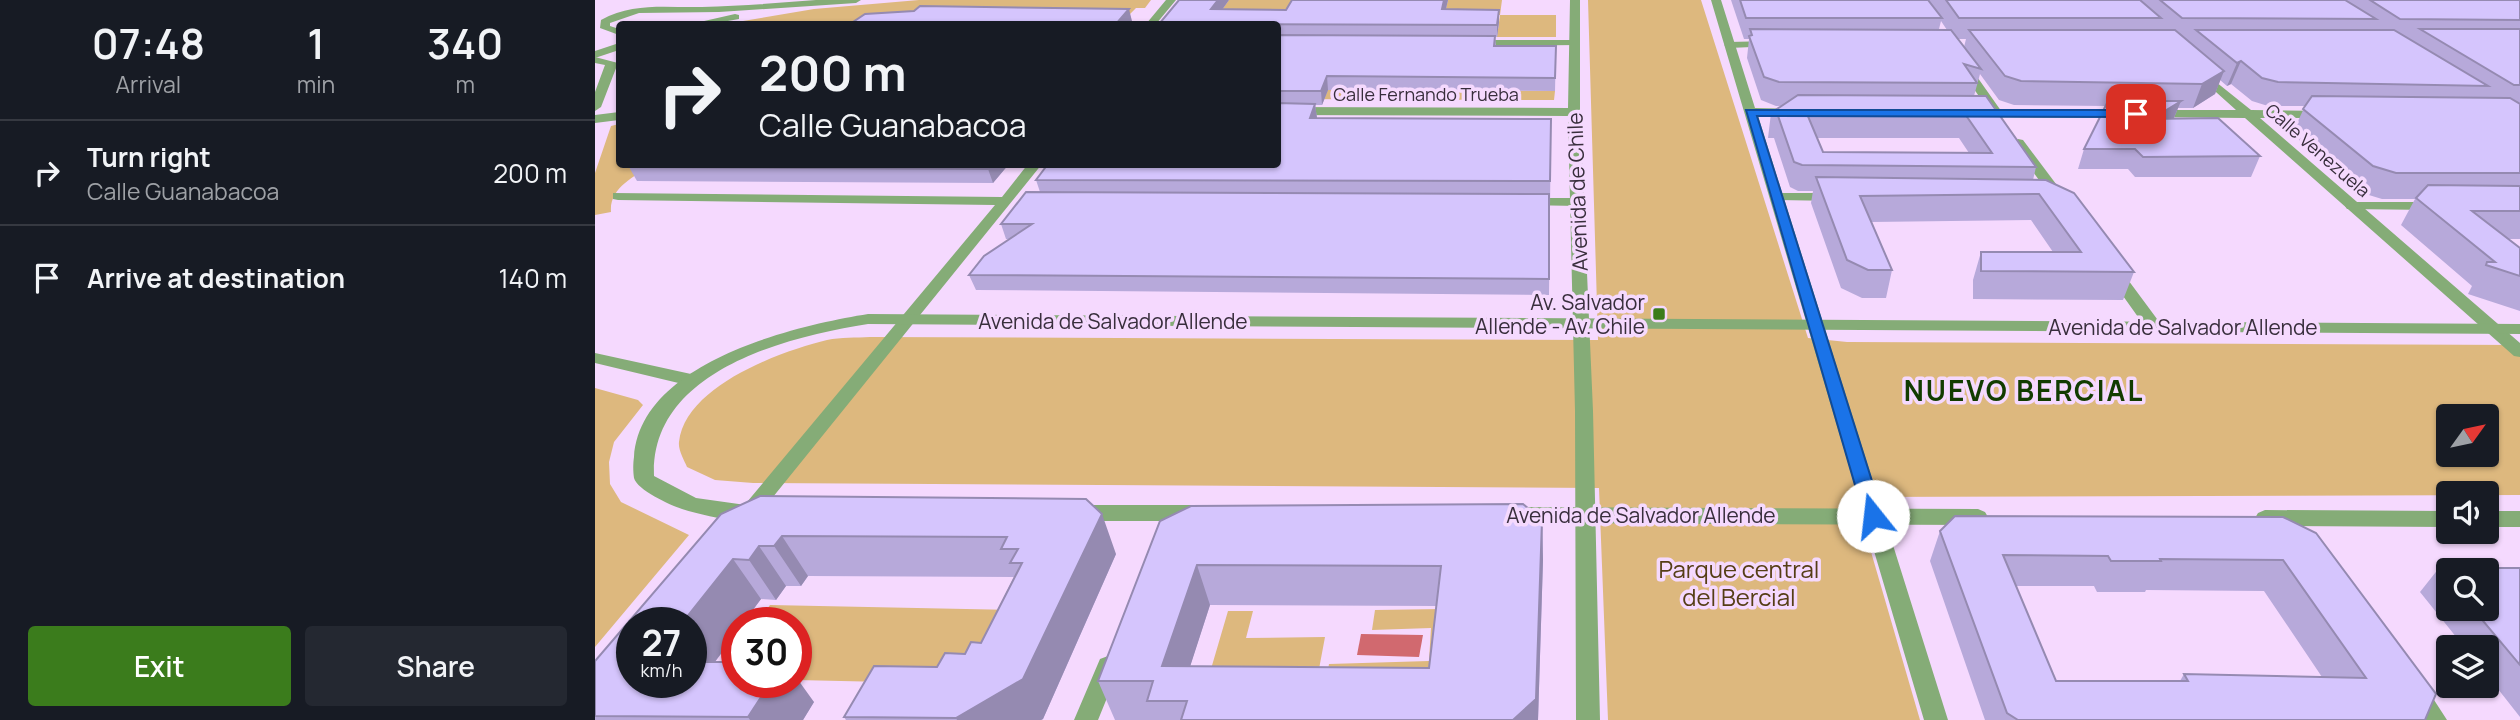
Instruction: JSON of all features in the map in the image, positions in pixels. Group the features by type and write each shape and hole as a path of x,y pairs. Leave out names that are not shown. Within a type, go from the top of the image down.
{"street":[{"path":"595,48 609,40 616,31 605,28 605,22 645,0"},
{"path":"622,14 664,4 697,10 856,0"},
{"path":"1154,21 1171,0"},
{"name":"Avenida de Chile","path":"1575,0 1574,112 1581,323 1588,720"},
{"path":"1716,0 1936,720"},
{"path":"712,21 807,4"},
{"path":"697,10 705,15 698,21"},
{"path":"1467,43 1575,43"},
{"path":"1729,44 1784,44"},
{"path":"595,58 616,48"},
{"path":"1955,54 2059,203"},
{"path":"595,58 612,63 595,107"},
{"name":"Calle Venezuela","path":"2188,62 2493,329"},
{"name":"Calle Fernando Trueba","path":"1281,111 1574,112"},
{"path":"1750,112 1805,113"},
{"path":"1956,113 2005,124 2247,114 2343,115"},
{"path":"595,119 616,116"},
{"path":"733,532 908,320 1014,201 1034,168"},
{"path":"618,196 1014,201"},
{"path":"1777,197 1855,198"},
{"path":"1509,202 1578,202"},
{"path":"2352,206 2450,206"},
{"path":"2102,256 2154,327"},
{"name":"Avenida de Salvador Allende","path":"777,512 699,509 667,497 644,479 645,451 656,423 691,380 725,360 802,331 868,319 2520,329"},
{"path":"2493,329 2520,352"},
{"path":"595,358 691,380"},
{"path":"1062,513 1225,513"},
{"path":"1160,539 1170,513"},
{"name":"Avenida de Salvador Allende","path":"1487,515 1999,517"},
{"path":"2247,518 2436,519"},
{"path":"2288,518 2304,541"},
{"path":"2499,519 2520,519"},
{"path":"1086,720 1118,642"},
{"path":"2403,675 2435,720"}],"green space":[{"path":"919,0 1151,0 1145,8 1136,8 1130,14 941,21 743,21 814,9"},
{"path":"1229,0 1300,0 1292,15 1218,14"},
{"path":"1448,0 1502,0 1500,15 1444,15"},
{"name":"Parque central del Bercial","path":"1588,0 1701,0 1808,338 1847,342 2520,345 2520,495 2499,495 2499,481 2436,481 2436,495 1855,497 1920,720 1608,720 1599,488 753,483 715,480 687,467 679,445 685,422 698,404 716,388 762,362 808,345 838,338 1598,340"},
{"path":"1500,15 1556,15 1556,37 1497,37"},
{"path":"1281,89 1555,91 1554,100 1281,99"},
{"path":"616,125 616,168 646,168 618,190 611,204 611,212 595,215 595,173 611,126"},
{"path":"595,388 638,400 643,405 614,442 609,462 610,484 621,502 689,535 629,607 616,607 616,622 595,647"},
{"path":"770,605 1015,610 976,684 812,680 812,607 769,607"},
{"path":"1442,609 1437,690 1324,693 1329,664 1429,661 1431,628 1372,630 1375,610"},
{"path":"1228,611 1253,611 1246,638 1325,637 1316,685 1206,686"}],"shaded area":[{"path":"1361,634 1423,635 1419,657 1357,655"}],"building":[{"path":"1179,0 1218,0 1211,9 1286,10 1292,0 1444,0 1442,9 1499,10 1497,25 1162,21"},
{"path":"1740,0 1928,0 1942,18 1746,18"},
{"path":"1946,0 2140,0 2161,18 1959,18"},
{"path":"2160,0 2345,0 2376,19 2182,18"},
{"path":"2370,0 2520,0 2520,20 2400,19"},
{"path":"920,6 1129,9 1119,21 854,21 865,14 914,11"},
{"path":"1750,29 1951,30 1981,69 1964,64 1977,83 1779,82 1764,77 1749,36 1752,35"},
{"path":"2420,29 2520,29 2520,85 2514,85"},
{"path":"1969,30 2175,30 2224,71 2202,84 2021,81 2005,76"},
{"path":"2196,30 2394,30 2488,86 2278,82 2262,78 2241,61 2237,63"},
{"path":"1281,35 1495,36 1494,46 1556,46 1555,78 1327,76 1321,91 1281,91"},
{"path":"1798,95 1986,96 2036,167 1802,165 1794,162 1777,113 1771,113","holes":["1807,114 1965,114 1992,153 1823,152"]},
{"path":"2312,96 2510,98 2520,104 2520,173 2396,173 2373,166 2303,109"},
{"path":"2108,101 2181,101 2152,119 2218,118 2260,156 2143,157 2135,149 2084,149"},
{"path":"1281,103 1315,104 1310,118 1551,119 1550,181 1036,180 1045,168 1281,168"},
{"path":"808,168 989,168 988,169"},
{"path":"1816,177 2046,180 2074,193 2134,272 1981,271 1981,252 2081,252 2039,194 1860,196 1892,270 1868,270 1847,260"},
{"path":"2428,185 2520,186 2520,211 2472,211 2520,248 2520,276 2486,265 2487,262 2495,262 2416,198"},
{"path":"1026,192 1549,194 1549,279 969,275 984,256 1032,224 1001,224"},
{"path":"760,496 1086,499 1102,514 1023,679 956,718 844,717 874,666 937,667 945,653 965,654 971,642 981,643 1022,563 1010,563 1018,549 1001,549 1007,537 782,536 774,546 759,546 749,560 733,559 695,607 641,607 721,514"},
{"path":"1523,504 1542,520 1536,699 1513,720 1181,720 1187,701 1147,701 1153,681 1098,681 1160,521 1191,506","holes":["1197,565 1441,566 1429,668 1162,666"]},
{"path":"1955,516 2283,517 2316,533 2436,694 2425,720 2018,720 2007,713 1940,531","holes":["2003,555 2108,556 2111,561 2283,560 2366,678 2184,674 2188,681 2056,681"]},
{"path":"2499,568 2520,568 2520,665 2499,640 2499,635 2495,635 2483,621 2499,621"},
{"path":"616,636 616,698 707,698 707,662 721,662 721,698 760,698 748,717 595,716 595,661"}],"place":[{"name":"Av. Salvador Allende - Av. Chile","path":"1659,314"}],"district":[{"name":"NUEVO BERCIAL","path":"2024,390"}],"route":[{"path":"1873,516 1750,112 2136,114"}]}
